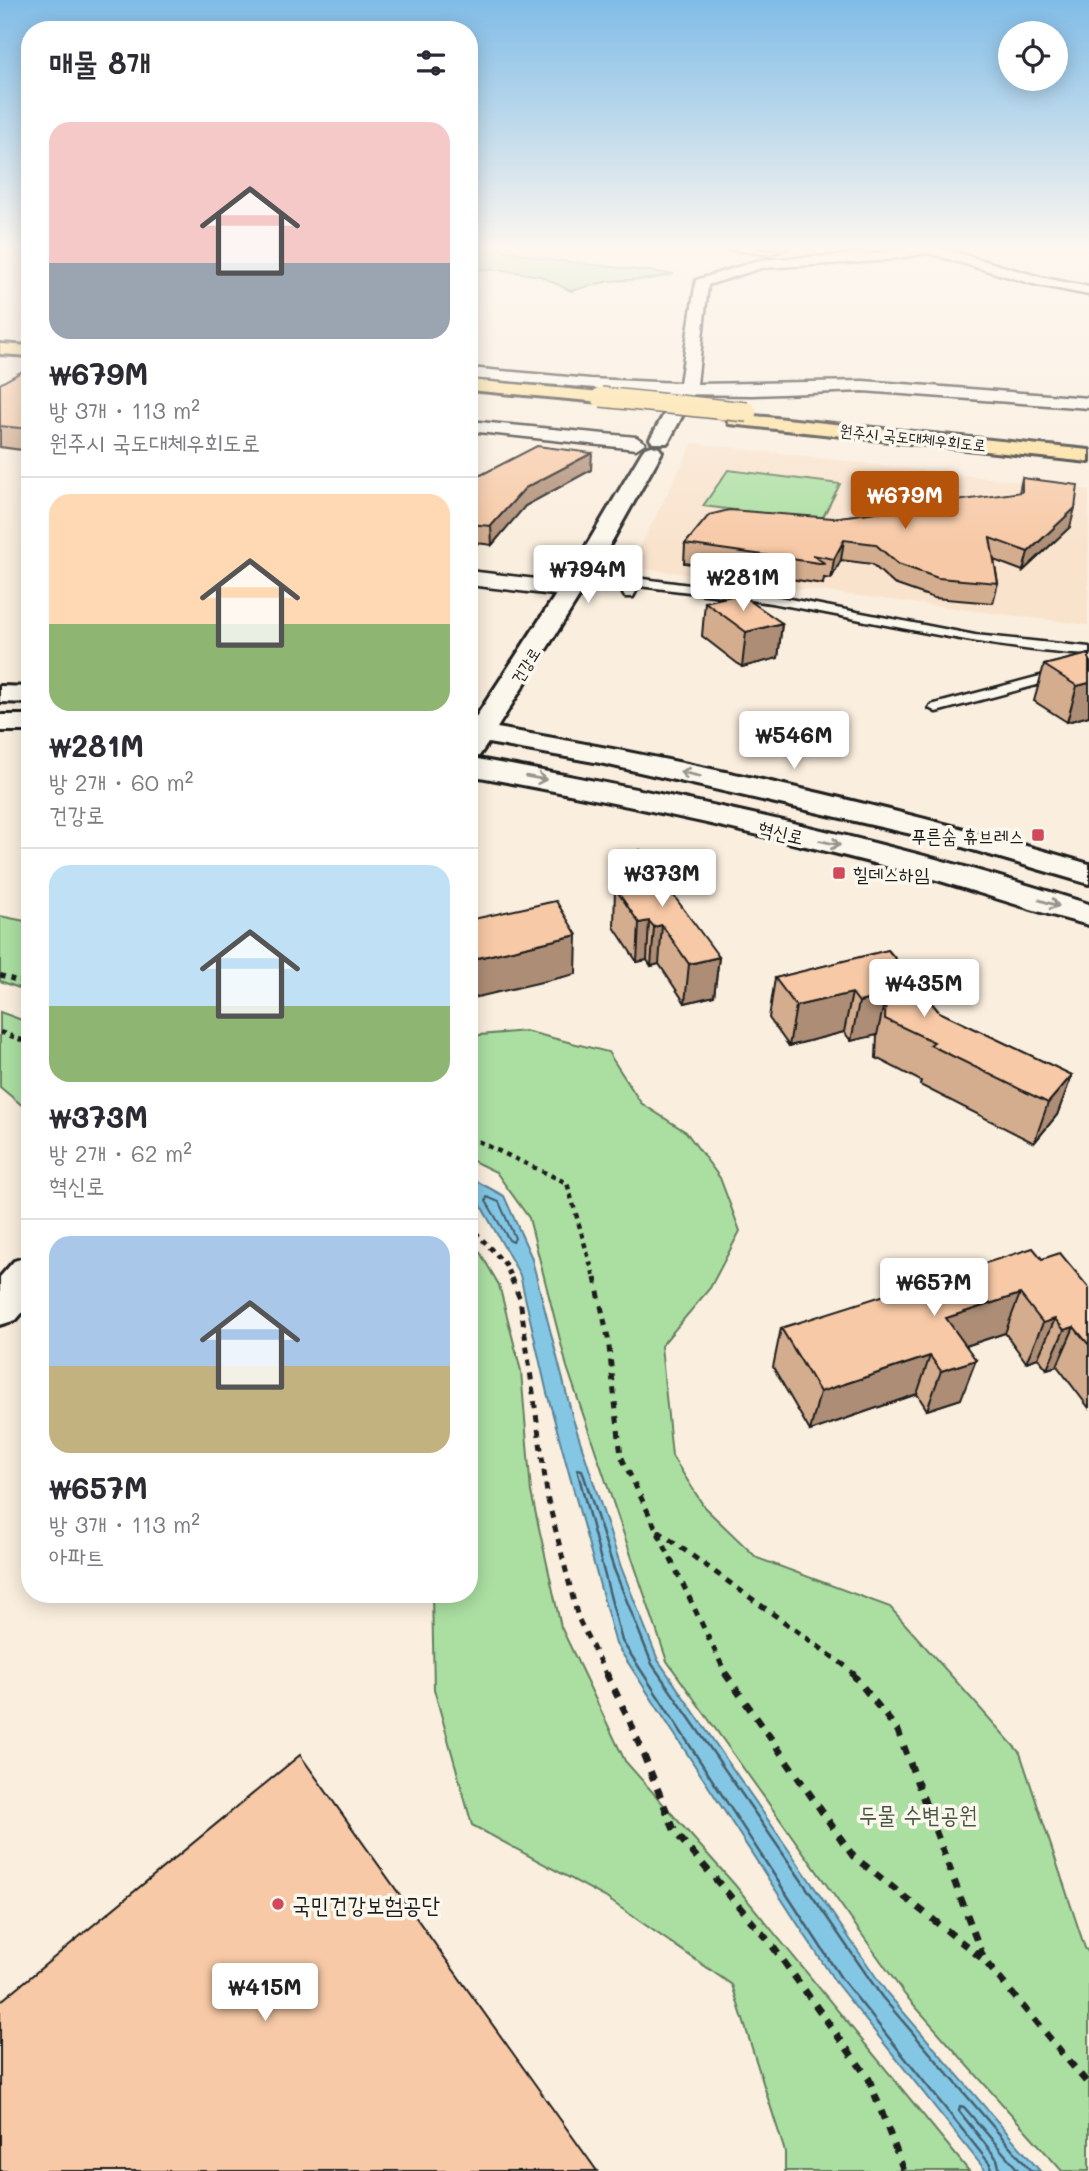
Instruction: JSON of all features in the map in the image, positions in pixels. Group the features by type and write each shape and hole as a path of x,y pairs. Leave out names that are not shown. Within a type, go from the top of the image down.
{"highway":[{"path":"0,349 21,350"},
{"path":"0,358 21,359"},
{"path":"478,386 597,401"},
{"path":"478,396 597,401"},
{"name":"원주시 국도대체우회도로","path":"597,401 937,435 1089,447"},
{"path":"937,435 1027,430"},
{"path":"937,435 1004,450 1089,458"}],"street":[{"path":"688,388 694,346"},
{"path":"478,374 688,388 797,389 832,385 863,386 1089,403"},
{"name":"건강로","path":"478,730 571,590 649,445 688,388"},
{"path":"478,427 649,445"},
{"path":"478,579 571,590"},
{"path":"0,694 21,695"},
{"path":"0,723 21,723"},
{"name":"혁신로","path":"478,739 600,754 936,830 1089,874"},
{"name":"혁신로","path":"478,768 573,784 844,846 1089,915"},
{"path":"0,1307 21,1283"}],"lane":[{"path":"629,594 635,582 712,590 789,602 967,638 1036,649 1089,651"},
{"path":"936,708 1089,667"}],"path":[{"path":"0,975 21,982"},
{"path":"0,1032 21,1040"},
{"path":"478,1141 567,1183 590,1256 608,1338 621,1455 720,1666 853,1856 984,1960 1089,2085"},
{"path":"478,1235 505,1265 520,1299 548,1500 578,1618 629,1718 676,1832 771,1944 869,2079 904,2171"},
{"path":"658,1531 848,1668 898,1731 984,1960"}],"shaded area":[{"path":"693,443 1089,490 1088,625 630,567"}],"green space":[{"path":"728,470 840,484 821,521 703,506"},
{"path":"0,916 21,920 21,989 0,981"},
{"path":"0,1012 21,1020 21,1104 0,1087"},
{"name":"두물 수변공원","path":"525,1031 608,1052 641,1103 686,1132 720,1178 740,1231 710,1288 661,1346 672,1456 705,1508 757,1558 890,1607 1020,1753 1085,1948 1089,1953 1089,2171 1062,2171 905,1995 667,1661 567,1367 529,1218 496,1172 478,1163 478,1035"},
{"path":"478,1249 499,1285 521,1371 531,1492 561,1627 625,1761 735,1885 969,2171 785,2171 785,2152 732,1985 605,1897 472,1825 434,1689 432,1603 478,1603"}],"water":[{"path":"478,1182 504,1196 531,1256 573,1419 621,1567 658,1660 887,1993 1040,2171 986,2171 836,1983 616,1644 547,1393 520,1275 478,1201"}],"building":[{"path":"21,372 21,428 0,426 0,384"},
{"path":"537,446 592,453 525,488 491,526 478,525 478,474"},
{"path":"1022,478 1078,485 1075,508 1028,552 990,538 998,583 938,578 898,564 875,544 844,540 834,559 812,555 826,564 685,544 709,515 729,510 833,518 1022,492"},
{"path":"740,594 782,623 746,632 705,602"},
{"path":"1089,654 1089,683 1077,686 1044,665"},
{"path":"640,850 719,957 689,964 662,925 654,927 649,921 639,923 615,888 633,885 619,865"},
{"path":"556,901 577,935 478,958 478,918"},
{"path":"888,950 939,1012 1072,1075 1048,1103 930,1045 934,1042 885,1019 886,995 859,1002 852,993 796,1006 775,978"},
{"path":"1033,1248 1042,1259 1060,1253 1089,1288 1089,1345 1074,1327 1064,1330 1055,1319 1043,1323 1020,1294 946,1318 976,1360 941,1371 930,1356 820,1392 781,1328"},
{"name":"국민건강보험공단","path":"300,1755 597,2171 0,2171 0,2002"}],"place":[{"name":"푸른숨 휴브레스","path":"1038,835"},
{"name":"힐데스하임","path":"839,873"},
{"name":"국민건강보험공단","path":"278,1904"}]}
